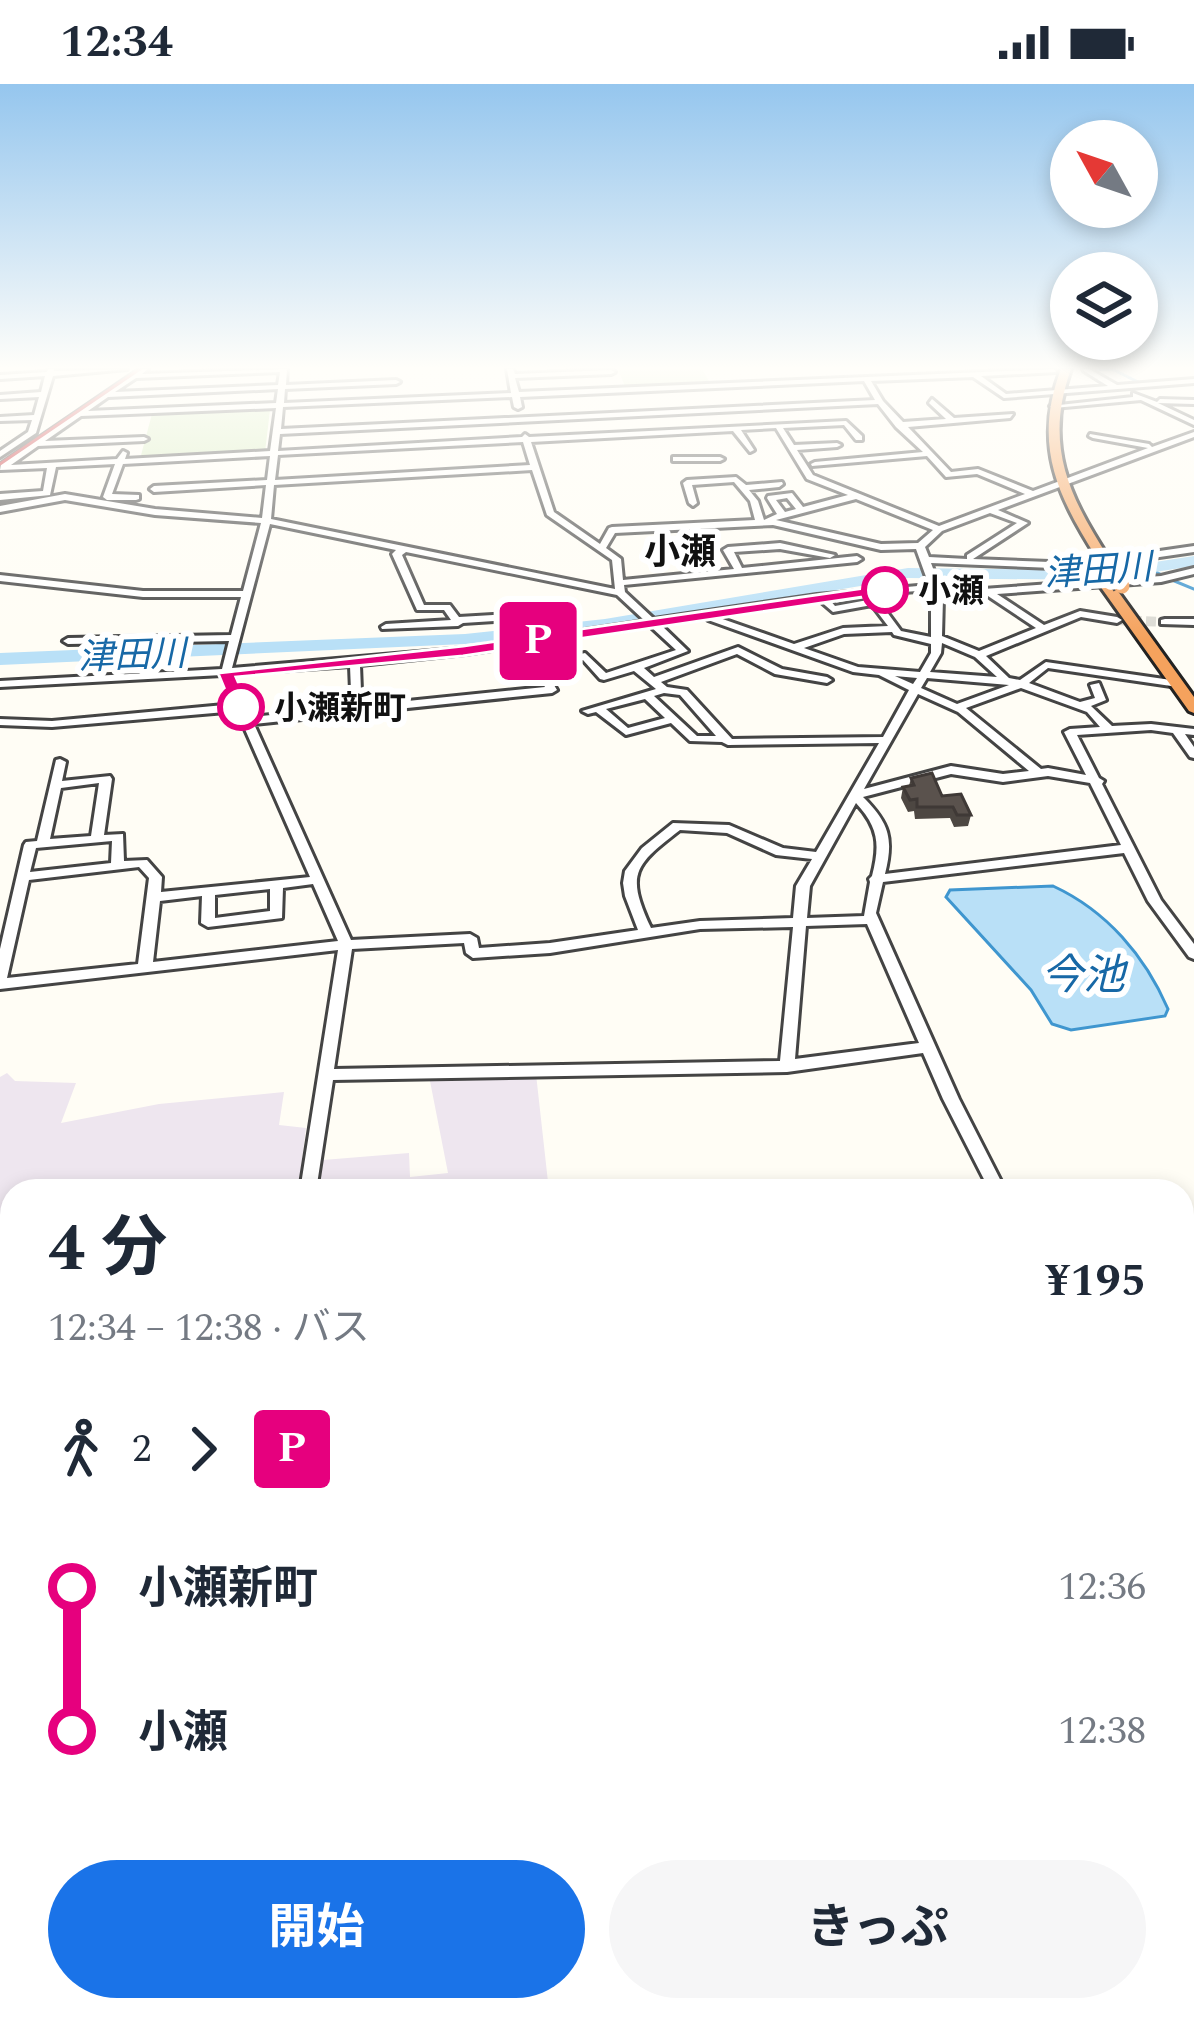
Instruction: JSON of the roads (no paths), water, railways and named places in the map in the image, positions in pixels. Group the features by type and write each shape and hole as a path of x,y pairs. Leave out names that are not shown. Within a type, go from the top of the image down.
{"highway":[{"path":"1053,459 1056,486 1096,558 1186,685 1194,708"}],"street":[{"path":"1,468 164,459"},
{"path":"168,481 173,459"},
{"path":"196,475 200,459"},
{"path":"218,476 219,459"},
{"path":"273,459 266,521 228,666 241,707 346,945 310,1179"},
{"path":"400,459 401,474"},
{"path":"515,672 585,656 604,677 682,651 619,588 616,559 550,514 532,459"},
{"path":"680,459 722,464"},
{"path":"719,459 765,522"},
{"path":"798,459 805,474 939,529"},
{"path":"815,464 866,459"},
{"path":"932,459 949,475 978,471 1033,494"},
{"path":"602,548 612,530 765,522 881,547 920,546 939,529 1122,459"},
{"path":"145,477 150,460"},
{"path":"120,462 107,497 136,497"},
{"path":"80,477 81,464"},
{"path":"47,493 52,466"},
{"path":"154,489 535,467"},
{"path":"693,503 687,483 779,484"},
{"path":"0,497 78,489"},
{"path":"782,515 771,497 789,495 802,510"},
{"path":"765,522 856,496"},
{"path":"0,509 57,497 266,521 619,588 857,559 780,546 728,550 739,570"},
{"path":"967,558 1024,523 990,510"},
{"path":"788,1066 803,886 926,672 939,640 935,587 920,546"},
{"path":"404,549 397,554 420,608 447,607 458,623"},
{"path":"926,563 967,558 1056,567 1194,549"},
{"path":"0,684 355,661 652,625 881,590 985,590 1161,579 1194,572"},
{"path":"0,578 143,594 245,594"},
{"path":"822,598 833,609 890,599 881,590"},
{"path":"985,590 1001,606 1042,628"},
{"path":"875,602 895,628 918,641 939,640 979,655 1014,682"},
{"path":"979,655 1087,613 1117,620"},
{"path":"386,627 528,616"},
{"path":"711,617 958,707 1036,771"},
{"path":"1165,622 1194,622"},
{"path":"796,647 843,631 895,628"},
{"path":"68,641 235,638"},
{"path":"539,640 558,659"},
{"path":"673,719 626,733 593,709 646,694 738,650 779,672 827,680"},
{"path":"355,661 356,691"},
{"path":"958,707 1046,664 1186,685"},
{"path":"636,667 659,686 682,692 727,739"},
{"path":"857,670 1014,682 1096,712 1110,731"},
{"path":"248,721 552,690 547,682"},
{"path":"1080,706 1102,700 1095,685"},
{"path":"646,694 694,739 886,740"},
{"path":"0,722 52,724 241,707"},
{"path":"1194,733 1070,731 1155,901 1194,954"},
{"path":"1178,732 1194,755"},
{"path":"43,844 60,762"},
{"path":"855,795 951,770 1003,778 1036,771 1098,781"},
{"path":"55,785 106,779 97,839"},
{"path":"855,795 873,814 886,845 875,879 872,920 992,1179"},
{"path":"647,934 626,881 631,865 677,826 729,829 780,852 819,856"},
{"path":"117,866 119,836 30,845 0,982 346,945 470,938 473,953 700,925 872,920"},
{"path":"875,879 1130,848"},
{"path":"23,877 142,862 156,877 145,967"},
{"path":"154,897 317,880"},
{"path":"209,892 208,923 278,915 276,885"},
{"path":"325,1075 788,1066 927,1046"}],"water":[{"name":"今池","path":"1053,886 1091,908 1136,953 1168,1009 1165,1016 1071,1030 1052,1024 1031,990 946,897 950,890"}],"waterway":[{"name":"津田川","path":"0,659 465,639 605,624 908,573 1103,575 1194,561"},
{"name":"津田川","path":"1152,570 1162,575"},
{"path":"1172,580 1194,589"}],"tunnel":[{"path":"1117,620 1165,622"}],"railway":[{"path":"0,464 7,459"}],"place":[{"name":"小瀬","path":"885,590"},
{"name":"小瀬新町","path":"241,707"}],"district":[{"name":"小瀬","path":"680,551"}]}
